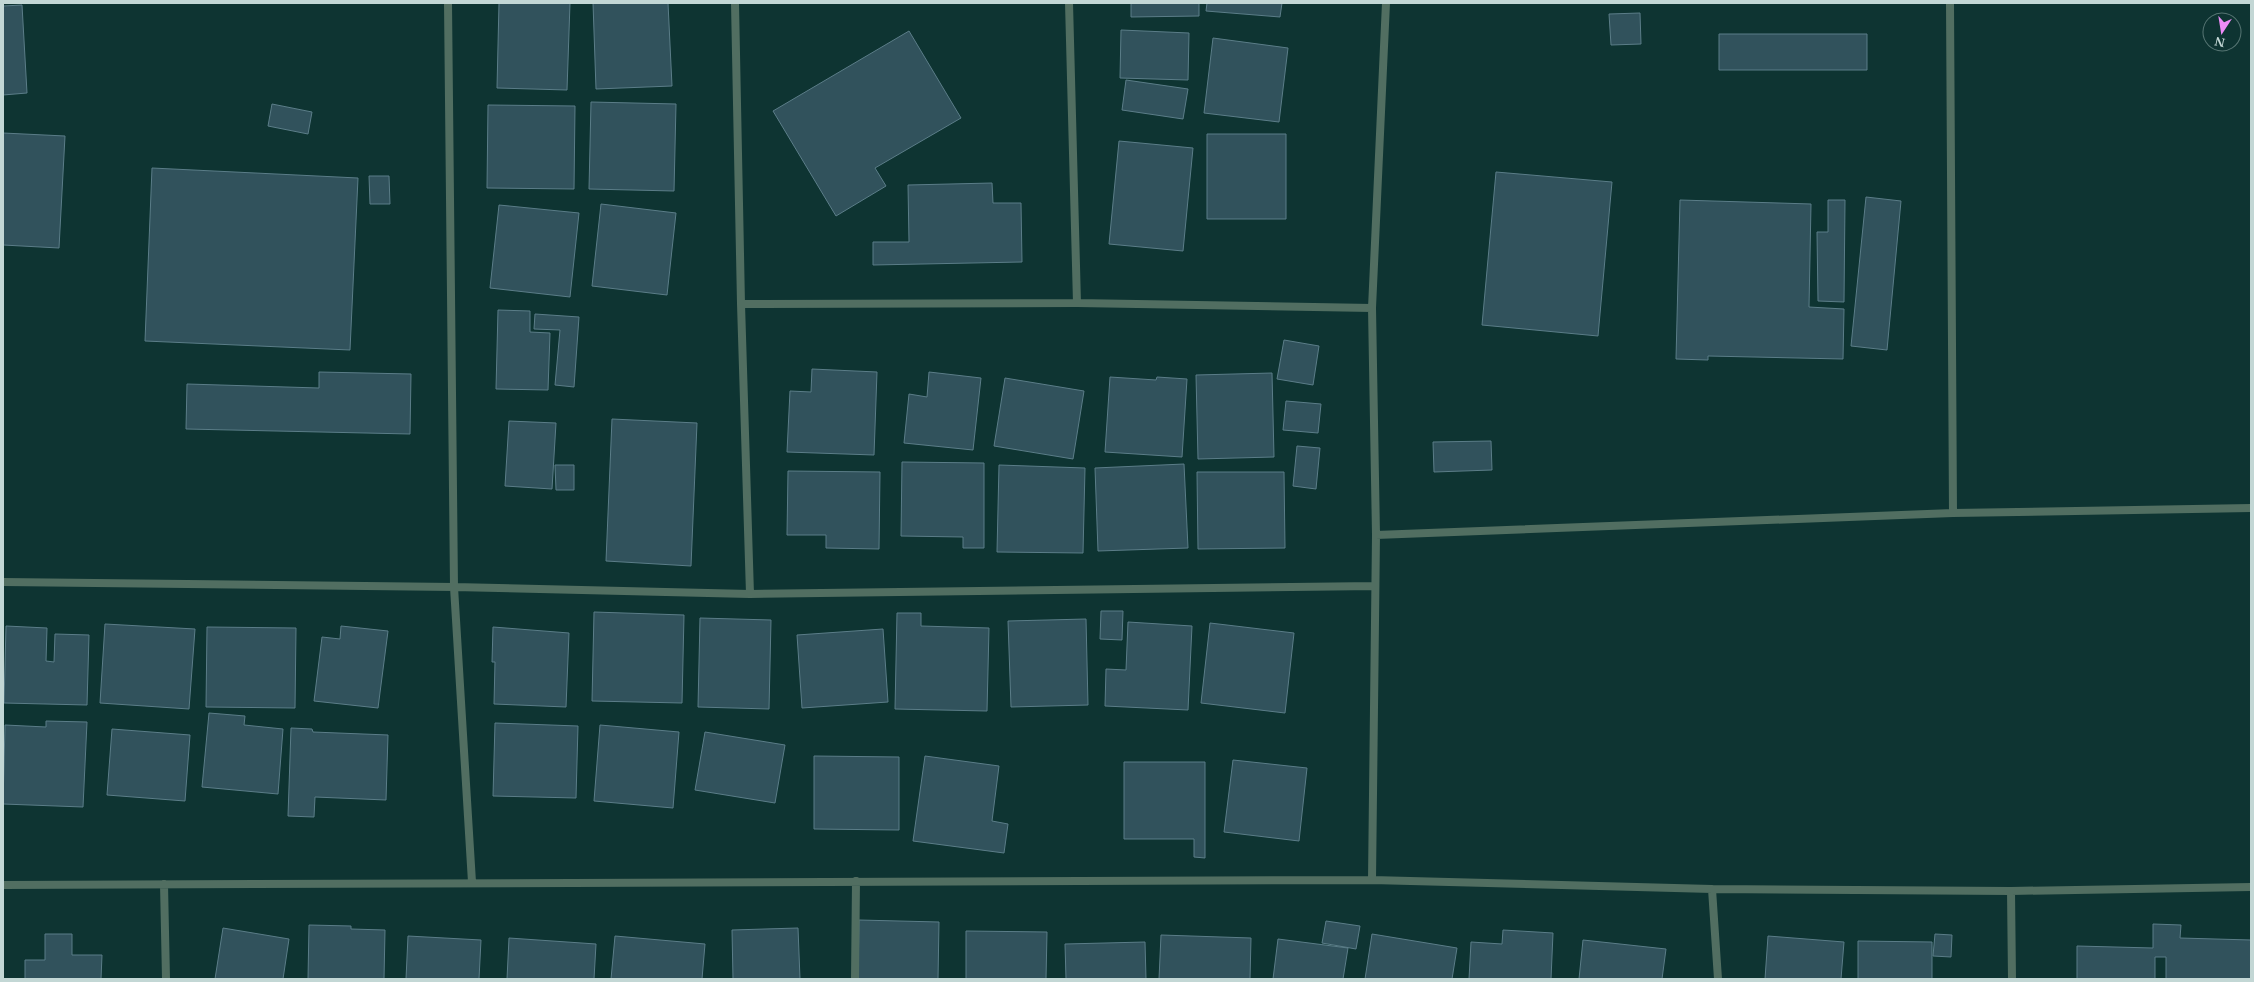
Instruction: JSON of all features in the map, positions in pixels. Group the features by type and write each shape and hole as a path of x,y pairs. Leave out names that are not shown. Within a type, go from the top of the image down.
{"street":[{"path":"448,3 454,587 472,882"},
{"path":"735,3 741,304 750,594"},
{"path":"1070,3 1077,303"},
{"path":"1372,880 1376,535 1372,308 1386,3"},
{"path":"1950,3 1953,513"},
{"path":"741,304 1077,303 1372,308"},
{"path":"1376,535 1953,513 2251,508"},
{"path":"3,582 454,587 750,594 1375,586"},
{"path":"3,885 472,882 1372,880 1712,888 2011,891 2251,886"},
{"path":"855,979 856,881"},
{"path":"164,884 166,979"},
{"path":"1712,888 1718,979"},
{"path":"2011,891 2012,979"}],"building":[{"path":"499,3 570,3 567,90 497,88"},
{"path":"593,3 668,3 672,86 596,89"},
{"path":"1131,3 1199,3 1199,16 1131,17"},
{"path":"1207,3 1282,3 1280,17 1206,11"},
{"path":"22,5 27,93 3,95 3,6"},
{"path":"1640,13 1641,44 1611,45 1609,14"},
{"path":"1121,30 1189,33 1188,80 1120,78"},
{"path":"909,31 961,118 875,168 886,186 836,216 773,111"},
{"path":"1719,34 1867,34 1867,70 1719,70"},
{"path":"1213,38 1288,48 1279,122 1204,113"},
{"path":"1126,80 1188,89 1183,119 1122,110"},
{"path":"591,102 676,104 674,191 589,189"},
{"path":"272,104 312,112 308,134 268,126"},
{"path":"488,105 575,106 574,189 487,188"},
{"path":"3,133 65,136 59,248 3,245"},
{"path":"1207,134 1286,134 1286,219 1207,219"},
{"path":"1119,141 1193,148 1183,251 1109,244"},
{"path":"152,168 358,178 350,350 145,341"},
{"path":"1496,172 1612,182 1598,336 1482,325"},
{"path":"369,176 389,176 390,204 370,204"},
{"path":"992,183 993,203 1021,203 1022,262 873,265 873,242 909,242 908,185"},
{"path":"1866,197 1901,201 1887,350 1851,346"},
{"path":"1680,200 1811,204 1809,307 1844,309 1843,359 1708,356 1708,360 1676,359"},
{"path":"1828,200 1845,200 1844,302 1818,301 1817,232 1828,232"},
{"path":"601,204 676,213 667,295 592,286"},
{"path":"499,205 579,213 570,297 490,288"},
{"path":"498,310 530,311 530,332 550,333 548,390 496,389"},
{"path":"535,314 579,317 574,387 555,385 560,330 534,329"},
{"path":"1284,340 1319,346 1313,385 1277,379"},
{"path":"812,369 877,372 874,455 787,452 790,391 811,392"},
{"path":"319,372 411,374 410,434 186,429 187,384 319,388"},
{"path":"929,372 981,378 973,450 904,443 909,394 927,397"},
{"path":"1272,373 1274,457 1198,459 1196,375"},
{"path":"1110,377 1156,380 1157,377 1187,379 1182,457 1105,452"},
{"path":"1005,378 1084,391 1073,459 994,446"},
{"path":"1286,401 1321,404 1318,433 1283,430"},
{"path":"612,419 697,423 691,566 606,561"},
{"path":"509,421 556,423 552,489 505,486"},
{"path":"1491,441 1492,470 1434,472 1433,442"},
{"path":"1297,446 1320,448 1316,489 1293,486"},
{"path":"902,462 984,463 984,548 963,548 963,537 901,536"},
{"path":"1184,464 1188,548 1098,551 1095,468"},
{"path":"555,465 574,465 574,490 556,490"},
{"path":"999,465 1085,468 1083,553 997,552"},
{"path":"788,471 880,472 879,549 826,548 826,535 787,535"},
{"path":"1197,472 1284,472 1285,548 1198,549"},
{"path":"1101,611 1123,611 1122,640 1100,639"},
{"path":"594,612 684,615 682,703 592,701"},
{"path":"897,613 921,613 921,626 989,628 987,711 895,709"},
{"path":"700,618 771,620 769,709 698,707"},
{"path":"1086,619 1088,705 1011,707 1008,621"},
{"path":"1128,622 1192,626 1188,710 1105,706 1106,669 1126,670"},
{"path":"1210,623 1294,633 1285,713 1201,703"},
{"path":"105,624 195,629 189,709 100,703"},
{"path":"6,626 47,628 46,661 54,662 55,634 89,635 87,705 4,703"},
{"path":"341,626 388,631 378,708 314,701 322,637 340,639"},
{"path":"207,627 296,628 295,708 206,707"},
{"path":"493,627 569,633 566,707 494,704 495,662 492,662"},
{"path":"883,629 888,702 802,708 797,635"},
{"path":"209,713 245,716 244,725 283,729 278,794 202,787"},
{"path":"46,721 87,722 83,807 3,804 5,725 46,727"},
{"path":"495,723 578,726 576,798 493,796"},
{"path":"600,725 679,732 673,808 594,801"},
{"path":"291,728 312,729 313,732 388,735 386,800 315,797 314,817 288,816"},
{"path":"112,729 190,735 185,801 107,795"},
{"path":"705,732 785,745 775,803 695,790"},
{"path":"814,756 899,757 899,830 814,829"},
{"path":"925,756 999,766 992,821 1008,824 1004,853 913,841"},
{"path":"1233,760 1307,768 1299,841 1224,832"},
{"path":"1124,762 1205,762 1205,858 1194,857 1194,839 1124,839"},
{"path":"859,920 939,922 938,979 858,979"},
{"path":"1326,921 1360,926 1356,949 1322,943"},
{"path":"2153,924 2181,925 2180,938 2251,940 2251,979 2166,979 2166,957 2155,957 2155,979 2077,979 2077,946 2153,948"},
{"path":"309,925 351,926 351,929 385,930 384,979 308,979"},
{"path":"223,928 289,939 283,979 215,979"},
{"path":"798,928 800,979 733,979 732,930"},
{"path":"1503,930 1553,933 1551,979 1469,979 1471,942 1502,944"},
{"path":"966,931 1047,932 1046,979 966,979"},
{"path":"45,934 72,934 72,955 102,955 101,979 25,979 25,960 45,960"},
{"path":"1372,934 1457,948 1452,979 1365,979"},
{"path":"1935,934 1952,935 1951,957 1933,956"},
{"path":"1161,935 1251,938 1250,979 1159,979"},
{"path":"408,936 481,940 479,979 406,979"},
{"path":"615,936 705,944 702,979 611,979"},
{"path":"1768,936 1844,942 1841,979 1765,979"},
{"path":"509,938 596,944 594,979 507,979"},
{"path":"1278,939 1348,948 1343,979 1273,979"},
{"path":"1583,940 1666,949 1662,979 1579,979"},
{"path":"1858,941 1932,942 1932,979 1858,979"},
{"path":"1145,942 1146,979 1066,979 1065,944"}]}
